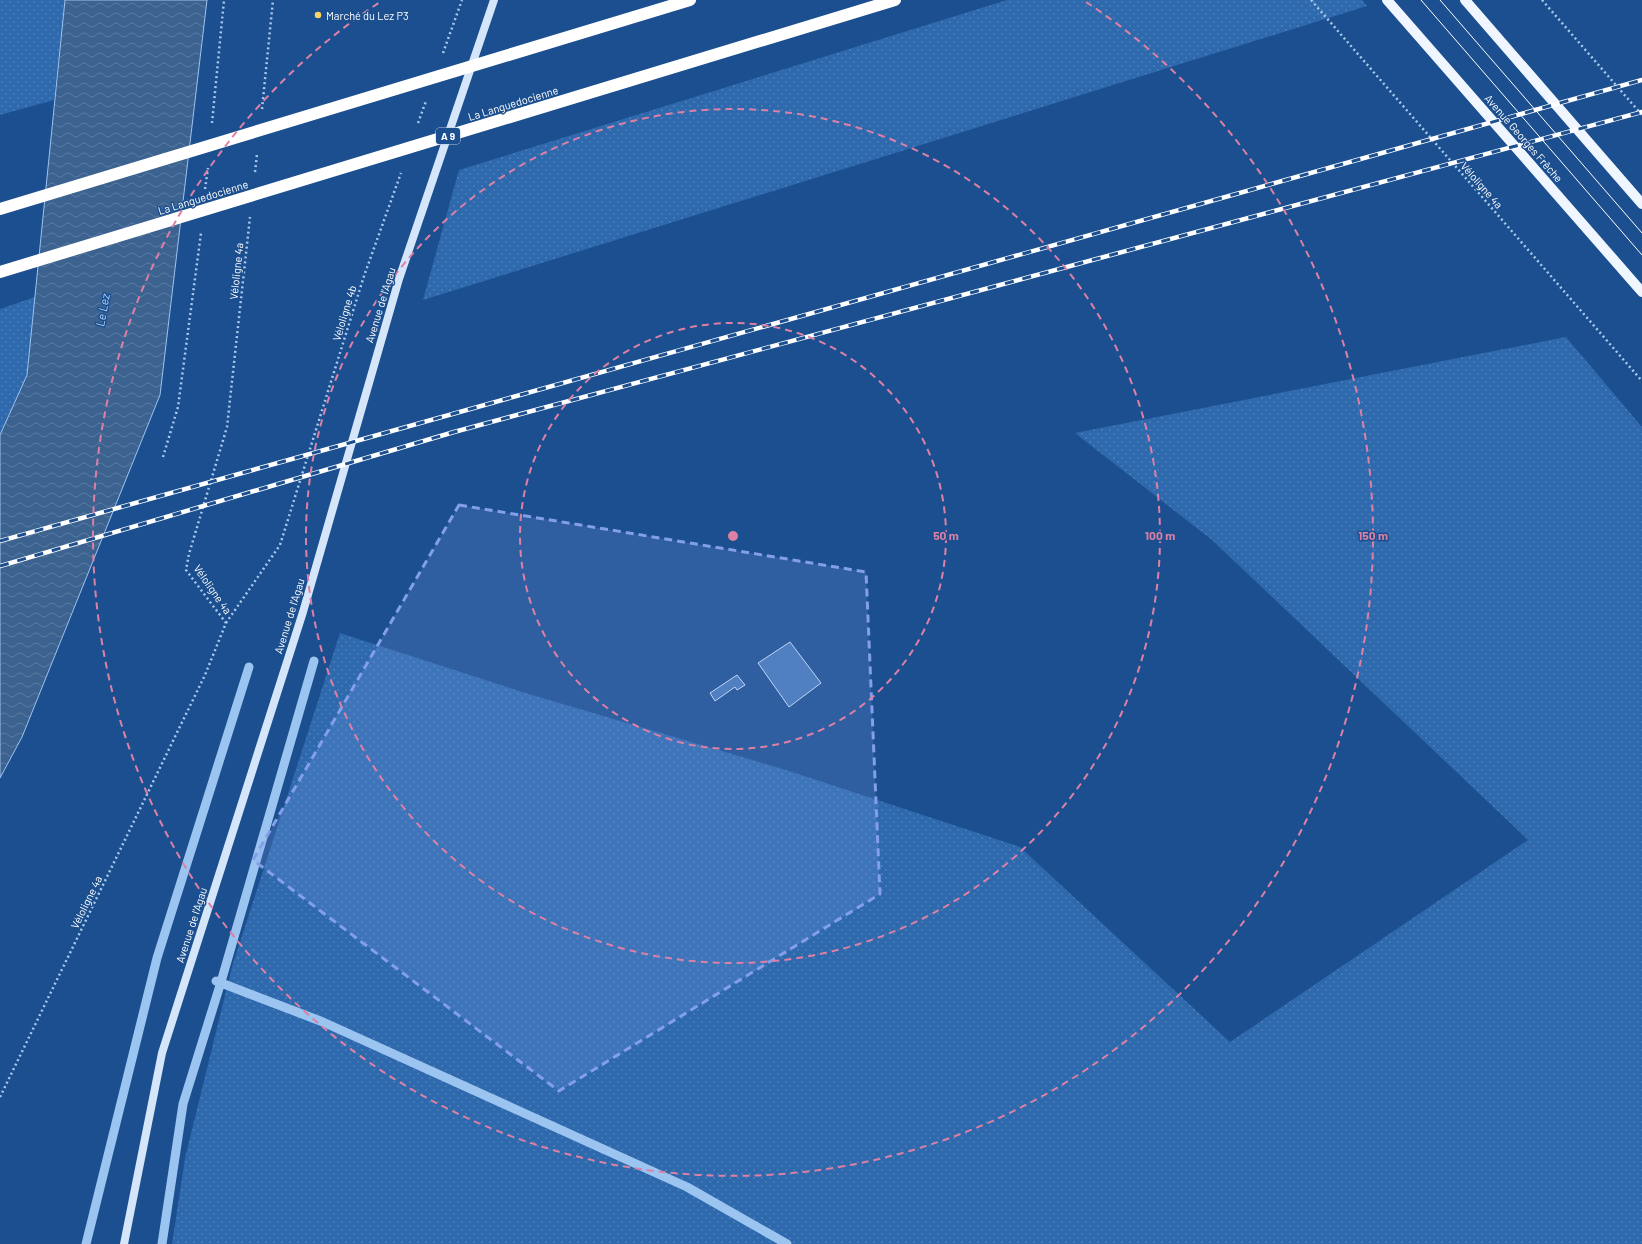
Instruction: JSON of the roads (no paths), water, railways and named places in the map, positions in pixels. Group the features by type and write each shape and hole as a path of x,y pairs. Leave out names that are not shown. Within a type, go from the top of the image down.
{"highway":[{"path":"0,210 690,0"},
{"name":"La Languedocienne","path":"0,272 895,0"}],"main road":[{"name":"Avenue Georges Frêche","path":"1387,0 1642,292"},
{"path":"1465,0 1642,204"}],"street":[{"name":"Avenue de l'Agau","path":"124,1244 162,1053 303,612 399,279 494,0"}],"water":[{"name":"Le Lez","path":"65,0 207,0 160,395 22,737 0,778 0,435 27,375"}],"waterway":[{"path":"162,1244 183,1104 221,982 314,661"},
{"path":"86,1244 157,958 249,667"},
{"path":"216,981 323,1022 687,1187 787,1244"}],"tram line":[{"path":"1421,0 1642,255"},
{"path":"1440,0 1642,233"}],"railway":[{"path":"0,541 1642,80"},
{"path":"0,566 454,432 1642,112"}],"place":[{"name":"Marché du Lez P3","path":"318,15"}]}
